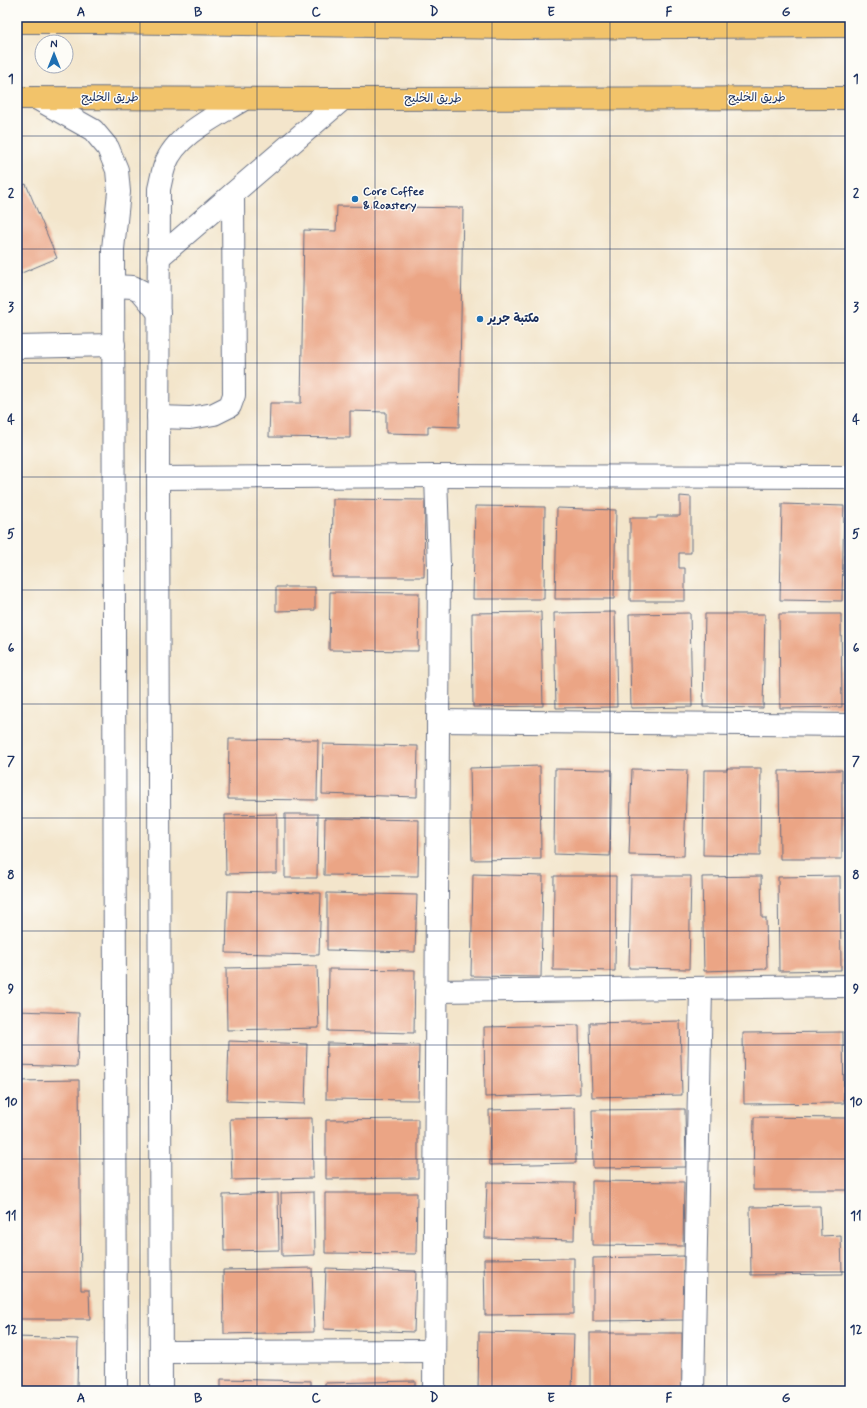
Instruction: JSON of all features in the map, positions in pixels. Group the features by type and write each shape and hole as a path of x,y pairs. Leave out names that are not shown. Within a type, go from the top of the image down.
{"main road":[{"path":"17,22 99,20 514,22 850,26"},
{"name":"طريق الخليج","path":"26,98 850,98"}],"street":[{"path":"26,98 93,130 108,148 117,170 119,192 113,249 116,1391"},
{"path":"161,1391 158,478 159,189 165,165 175,147 193,130 244,99"},
{"path":"158,258 343,99"},
{"path":"158,418 190,418 214,414 230,406 234,395 233,194"},
{"path":"113,286 133,287 141,291 159,313"},
{"path":"17,347 114,345"},
{"path":"158,478 436,476 850,477"},
{"path":"434,1391 439,567 436,476"},
{"path":"438,721 850,725"},
{"path":"436,991 850,986"},
{"path":"693,1391 701,988"},
{"path":"160,1352 434,1351"}],"building":[{"path":"26,184 57,258 17,275 17,188"},
{"path":"337,206 463,208 459,427 428,426 428,434 386,433 386,412 350,411 350,438 269,437 270,403 301,403 304,230 336,231"},
{"path":"680,496 691,497 691,553 679,553 679,568 685,568 685,601 630,601 630,518 680,516"},
{"path":"333,499 425,500 424,577 332,577"},
{"path":"782,504 844,506 842,601 780,600"},
{"path":"475,506 545,507 544,599 473,599"},
{"path":"557,508 616,510 614,599 555,599"},
{"path":"276,587 315,587 315,610 276,611"},
{"path":"330,592 419,593 418,651 329,650"},
{"path":"541,612 543,706 473,707 472,613"},
{"path":"615,612 617,707 556,708 554,613"},
{"path":"690,613 692,707 631,708 629,614"},
{"path":"705,614 765,614 763,708 703,707"},
{"path":"779,614 841,614 842,707 780,708"},
{"path":"229,739 318,740 317,800 228,799"},
{"path":"323,744 418,746 417,797 322,794"},
{"path":"540,766 541,859 472,860 470,768"},
{"path":"727,768 761,768 760,856 703,855 704,770 727,770"},
{"path":"555,769 612,770 610,856 554,854"},
{"path":"632,769 687,770 684,856 629,855"},
{"path":"842,770 842,859 780,859 779,771"},
{"path":"277,814 277,873 226,874 225,815"},
{"path":"285,814 318,814 317,878 285,878"},
{"path":"325,818 419,820 418,876 324,875"},
{"path":"473,874 543,876 541,977 471,976"},
{"path":"554,876 616,876 615,971 553,970"},
{"path":"631,876 691,876 689,969 629,968"},
{"path":"761,876 762,918 766,918 767,969 704,971 702,877"},
{"path":"840,876 841,970 779,971 778,877"},
{"path":"228,891 321,893 319,955 226,953"},
{"path":"327,893 417,895 415,952 327,950"},
{"path":"317,966 319,1028 227,1030 226,968"},
{"path":"329,969 415,970 414,1033 328,1031"},
{"path":"17,1011 79,1013 77,1067 17,1065"},
{"path":"680,1021 682,1095 592,1097 590,1023"},
{"path":"579,1025 580,1094 485,1097 484,1027"},
{"path":"843,1032 844,1103 744,1104 743,1033"},
{"path":"229,1041 307,1044 305,1104 227,1101"},
{"path":"327,1043 419,1045 418,1100 326,1099"},
{"path":"79,1080 81,1290 89,1290 90,1319 17,1319 17,1081"},
{"path":"575,1108 576,1163 490,1165 489,1110"},
{"path":"685,1109 686,1167 593,1168 592,1110"},
{"path":"754,1117 848,1118 848,1190 753,1190"},
{"path":"312,1118 313,1178 232,1180 230,1119"},
{"path":"418,1119 418,1178 326,1179 326,1120"},
{"path":"592,1181 684,1182 683,1246 592,1245"},
{"path":"487,1182 575,1183 574,1240 485,1238"},
{"path":"314,1192 315,1255 282,1256 281,1193"},
{"path":"278,1193 279,1250 224,1251 223,1195"},
{"path":"325,1193 417,1193 416,1254 325,1253"},
{"path":"820,1206 821,1236 841,1235 842,1274 751,1275 750,1207"},
{"path":"684,1256 685,1320 593,1321 593,1258"},
{"path":"574,1258 574,1314 485,1315 484,1259"},
{"path":"312,1268 314,1332 224,1334 223,1270"},
{"path":"326,1268 416,1271 414,1332 324,1329"},
{"path":"479,1332 574,1334 572,1391 478,1391"},
{"path":"590,1333 682,1333 682,1391 590,1391"},
{"path":"17,1337 78,1339 77,1388 17,1387"},
{"path":"221,1379 311,1381 311,1391 221,1391"},
{"path":"415,1381 415,1391 325,1391 325,1383"}],"place":[{"name":"Core Coffee & Roastery","path":"355,199"},
{"name":"مكتبة جرير","path":"480,319"}]}
